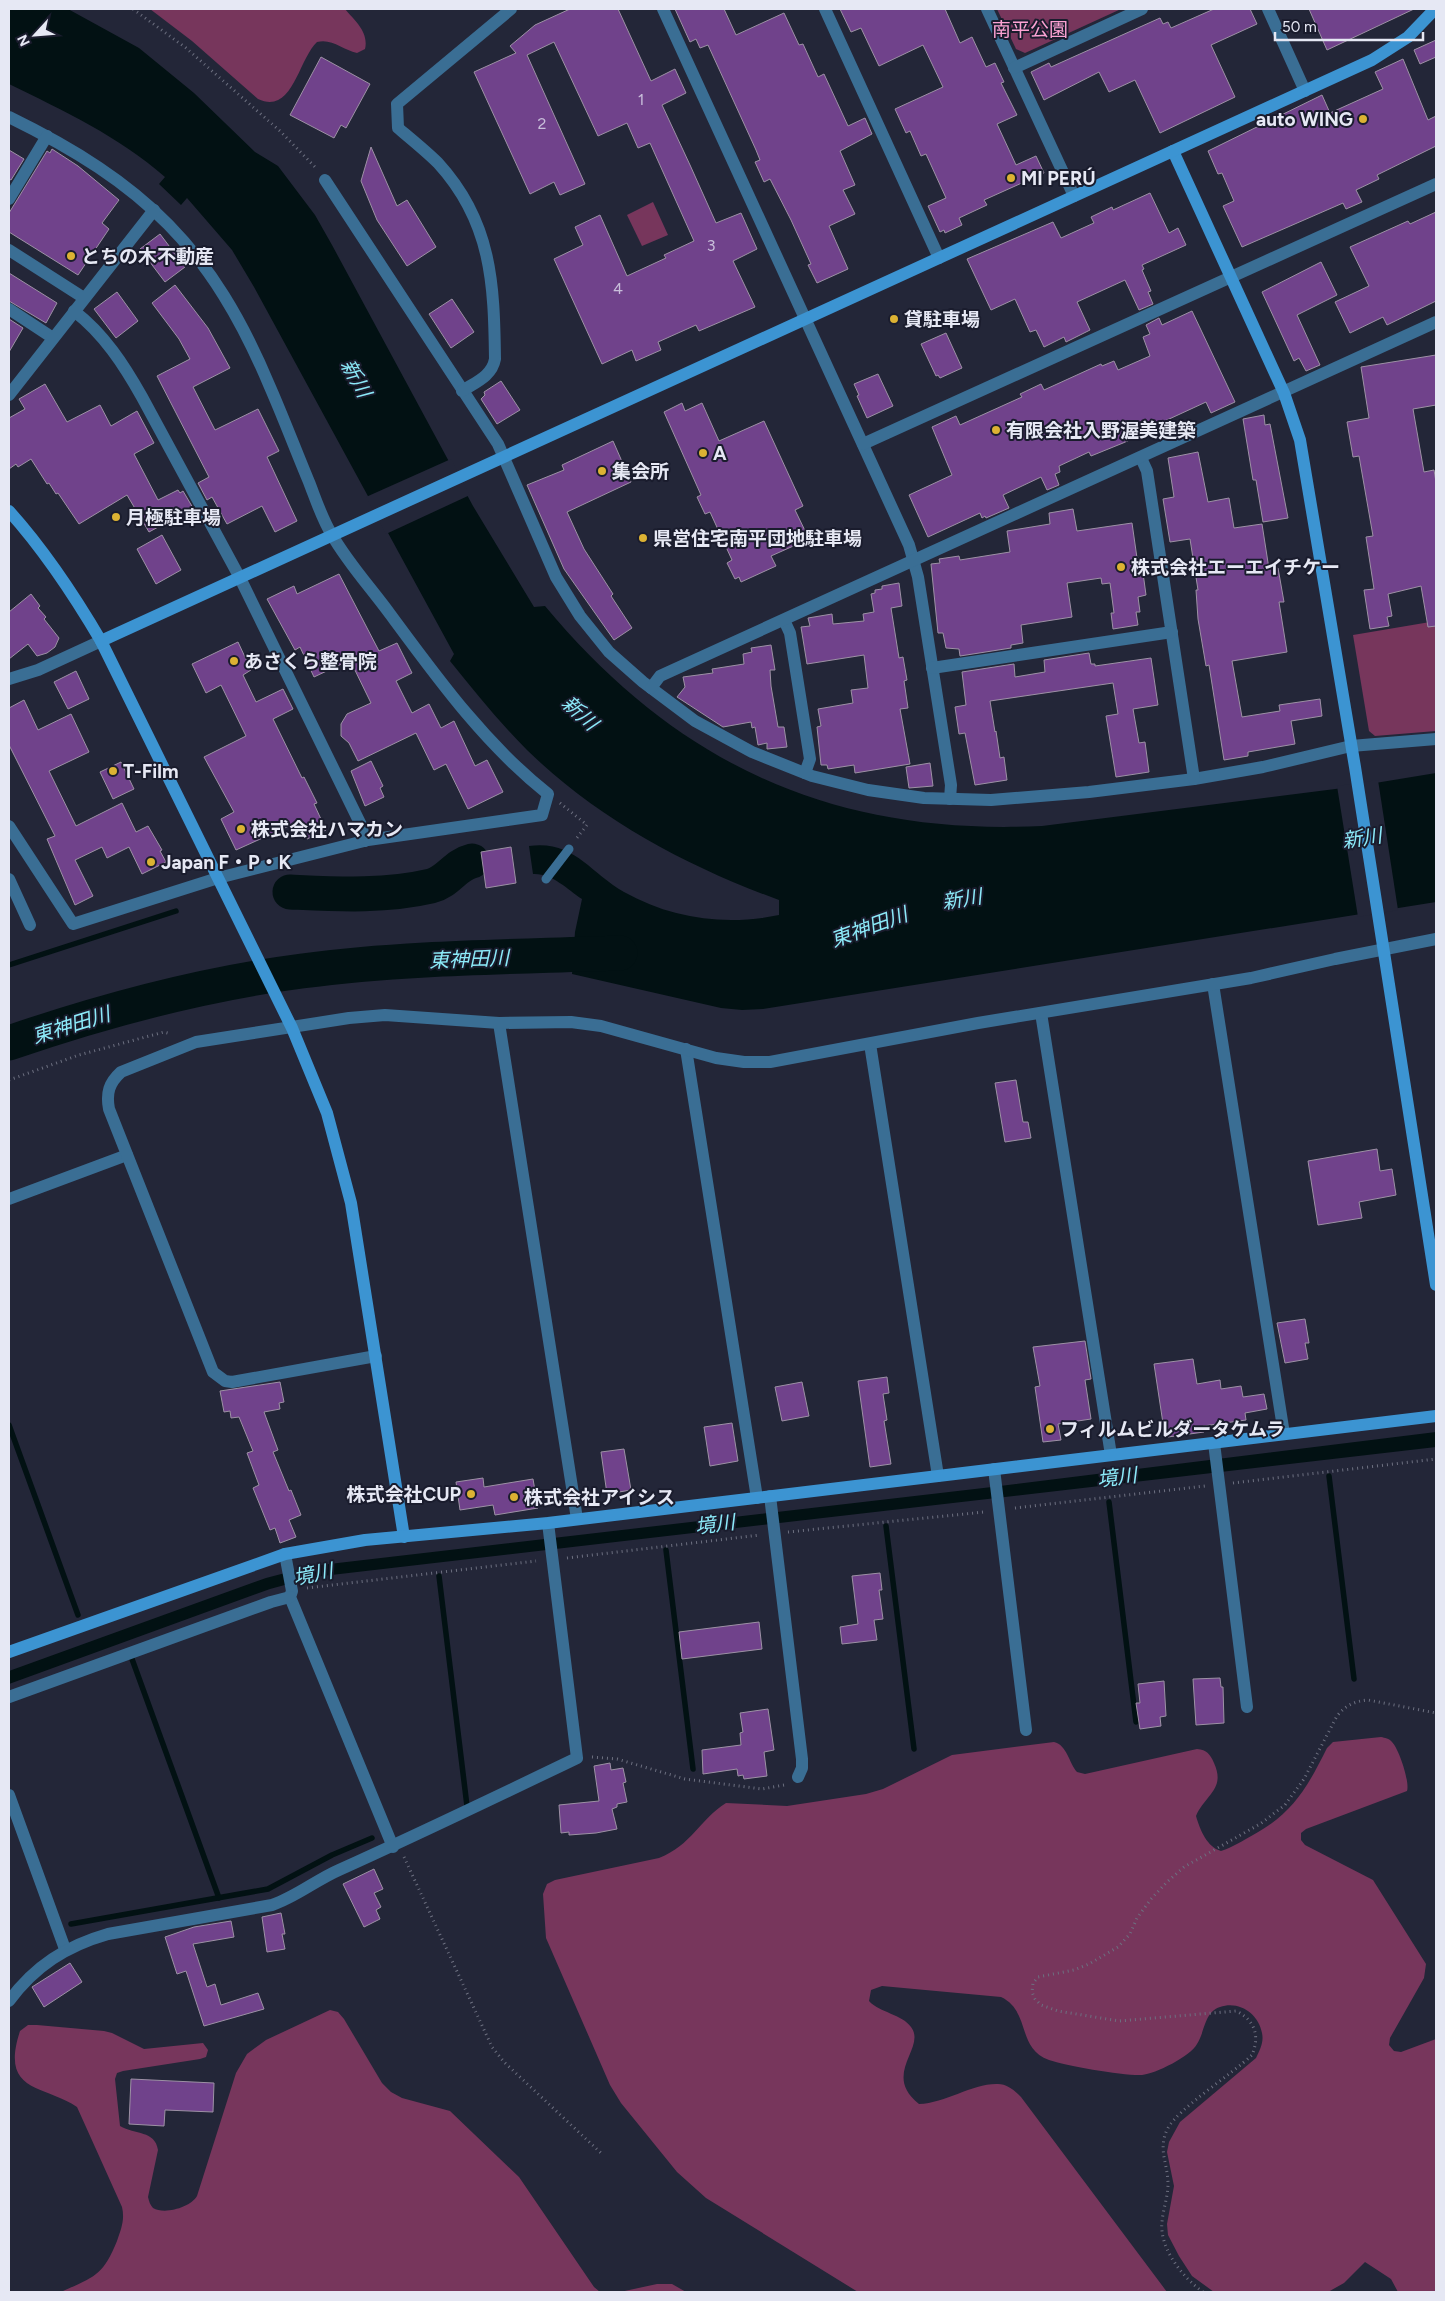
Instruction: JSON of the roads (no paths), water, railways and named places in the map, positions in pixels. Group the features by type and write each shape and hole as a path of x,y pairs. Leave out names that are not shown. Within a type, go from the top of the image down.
{"street":[{"path":"462,391 486,376 493,369 495,359 493,284 490,262 484,240 465,199 437,163 398,128 397,104 510,9"},
{"path":"663,9 909,545 914,561 951,785 950,799"},
{"path":"825,9 939,258"},
{"path":"987,9 1074,196"},
{"path":"1014,68 1142,9"},
{"path":"1268,9 1305,91"},
{"path":"9,679 38,670 101,642 1305,91 1391,50 1408,37 1435,9"},
{"path":"9,117 47,136 101,168 154,210 195,254 233,309 258,360 332,536 466,715 506,758 548,794 542,815 365,840 218,878 73,924 9,826"},
{"path":"9,199 47,136"},
{"path":"1173,151 1284,393 1300,440 1352,746 1436,1285"},
{"path":"325,180 498,444 549,563 567,597 609,652 651,688 695,721 723,737 774,762 805,773 868,790 924,798 950,799 1040,797 1194,778 1263,767 1352,746 1436,739"},
{"path":"863,444 1436,184"},
{"path":"9,395 154,210"},
{"path":"9,250 84,298"},
{"path":"9,309 53,338"},
{"path":"74,310 106,341 126,368 240,578 361,825 365,840"},
{"path":"651,688 660,676 1436,323"},
{"path":"1141,458 1147,472 1194,778"},
{"path":"9,511 52,563 78,601 101,642 285,1013 317,1084 342,1165 351,1203 404,1536"},
{"path":"784,620 790,633 810,759 805,773"},
{"path":"932,668 1172,632"},
{"path":"9,879 30,926"},
{"path":"376,1356 232,1382 218,1378 210,1366 108,1104 109,1088 121,1072 196,1042 349,1018 385,1015 499,1023 571,1022 601,1026 716,1058 744,1062 770,1062 1041,1012 1251,978 1436,939"},
{"path":"1212,984 1284,1434"},
{"path":"1041,1012 1111,1455"},
{"path":"499,1023 577,1519"},
{"path":"870,1044 938,1476"},
{"path":"686,1049 757,1498"},
{"path":"9,1199 127,1155"},
{"path":"9,1652 286,1560 404,1536 548,1528 577,1519 757,1498 770,1501 938,1476 994,1475 1111,1455 1215,1448 1284,1434 1436,1418"},
{"path":"1215,1448 1247,1707"},
{"path":"994,1475 1026,1730"},
{"path":"770,1501 802,1758 802,1768 798,1777"},
{"path":"9,2001 34,1972 66,1950 108,1934 272,1905 285,1900 339,1870 395,1846 577,1758 548,1528"},
{"path":"286,1560 291,1592 395,1846"},
{"path":"9,1698 271,1602 291,1592"},
{"path":"9,1795 66,1950"}],"lane":[{"path":"546,879 569,848"}],"water":[{"name":"新川","path":"9,9 68,9 139,48 194,93 255,152 278,166 315,215 473,506 534,607 545,606 596,662 650,709 706,749 766,780 829,803 896,818 967,826 1042,826 1351,787 1436,773 1436,902 763,1009 721,1008 572,974 575,932 582,899 553,879 540,874 533,874 529,846 545,845 570,853 624,892 661,909 680,914 719,920 759,918 779,915 779,900 744,887 677,856 614,819 555,775 527,750 497,718 450,661 454,654 232,250 187,198 181,205 159,184 165,177 147,162 90,125 9,84"},
{"name":"境川","path":"1436,1432 1436,1447 314,1577 270,1589 9,1684 9,1671 266,1578 312,1566 992,1487"}],"waterway":[{"path":"290,892 360,894 396,892 437,884 461,866 472,861"},
{"path":"9,965 176,911"},
{"name":"東神田川","path":"9,1043 118,1009 191,991 265,976 341,966 421,960 620,953"},
{"path":"9,1425 78,1615"},
{"path":"1329,1476 1354,1679"},
{"path":"1109,1502 1136,1722"},
{"path":"886,1526 914,1749"},
{"path":"666,1550 693,1769"},
{"path":"439,1576 467,1806"},
{"path":"132,1659 219,1898"},
{"path":"71,1924 268,1889 332,1855 372,1838"}],"place":[{"name":"auto WING","path":"1363,119"},
{"name":"MI PERÚ","path":"1011,178"},
{"name":"とちの木不動産","path":"71,256"},
{"name":"貸駐車場","path":"894,319"},
{"name":"有限会社入野渥美建築","path":"996,430"},
{"name":"A","path":"703,453"},
{"name":"集会所","path":"602,471"},
{"name":"月極駐車場","path":"116,517"},
{"name":"県営住宅南平団地駐車場","path":"643,538"},
{"name":"株式会社エーエイチケー","path":"1121,567"},
{"name":"あさくら整骨院","path":"234,661"},
{"name":"T-Film","path":"113,771"},
{"name":"株式会社ハマカン","path":"241,829"},
{"name":"Japan F・P・K","path":"151,862"},
{"name":"フィルムビルダータケムラ","path":"1050,1429"},
{"name":"株式会社CUP","path":"471,1494"},
{"name":"株式会社アイシス","path":"514,1497"}],"park label":[{"name":"南平公園","path":"1030,29"}]}
